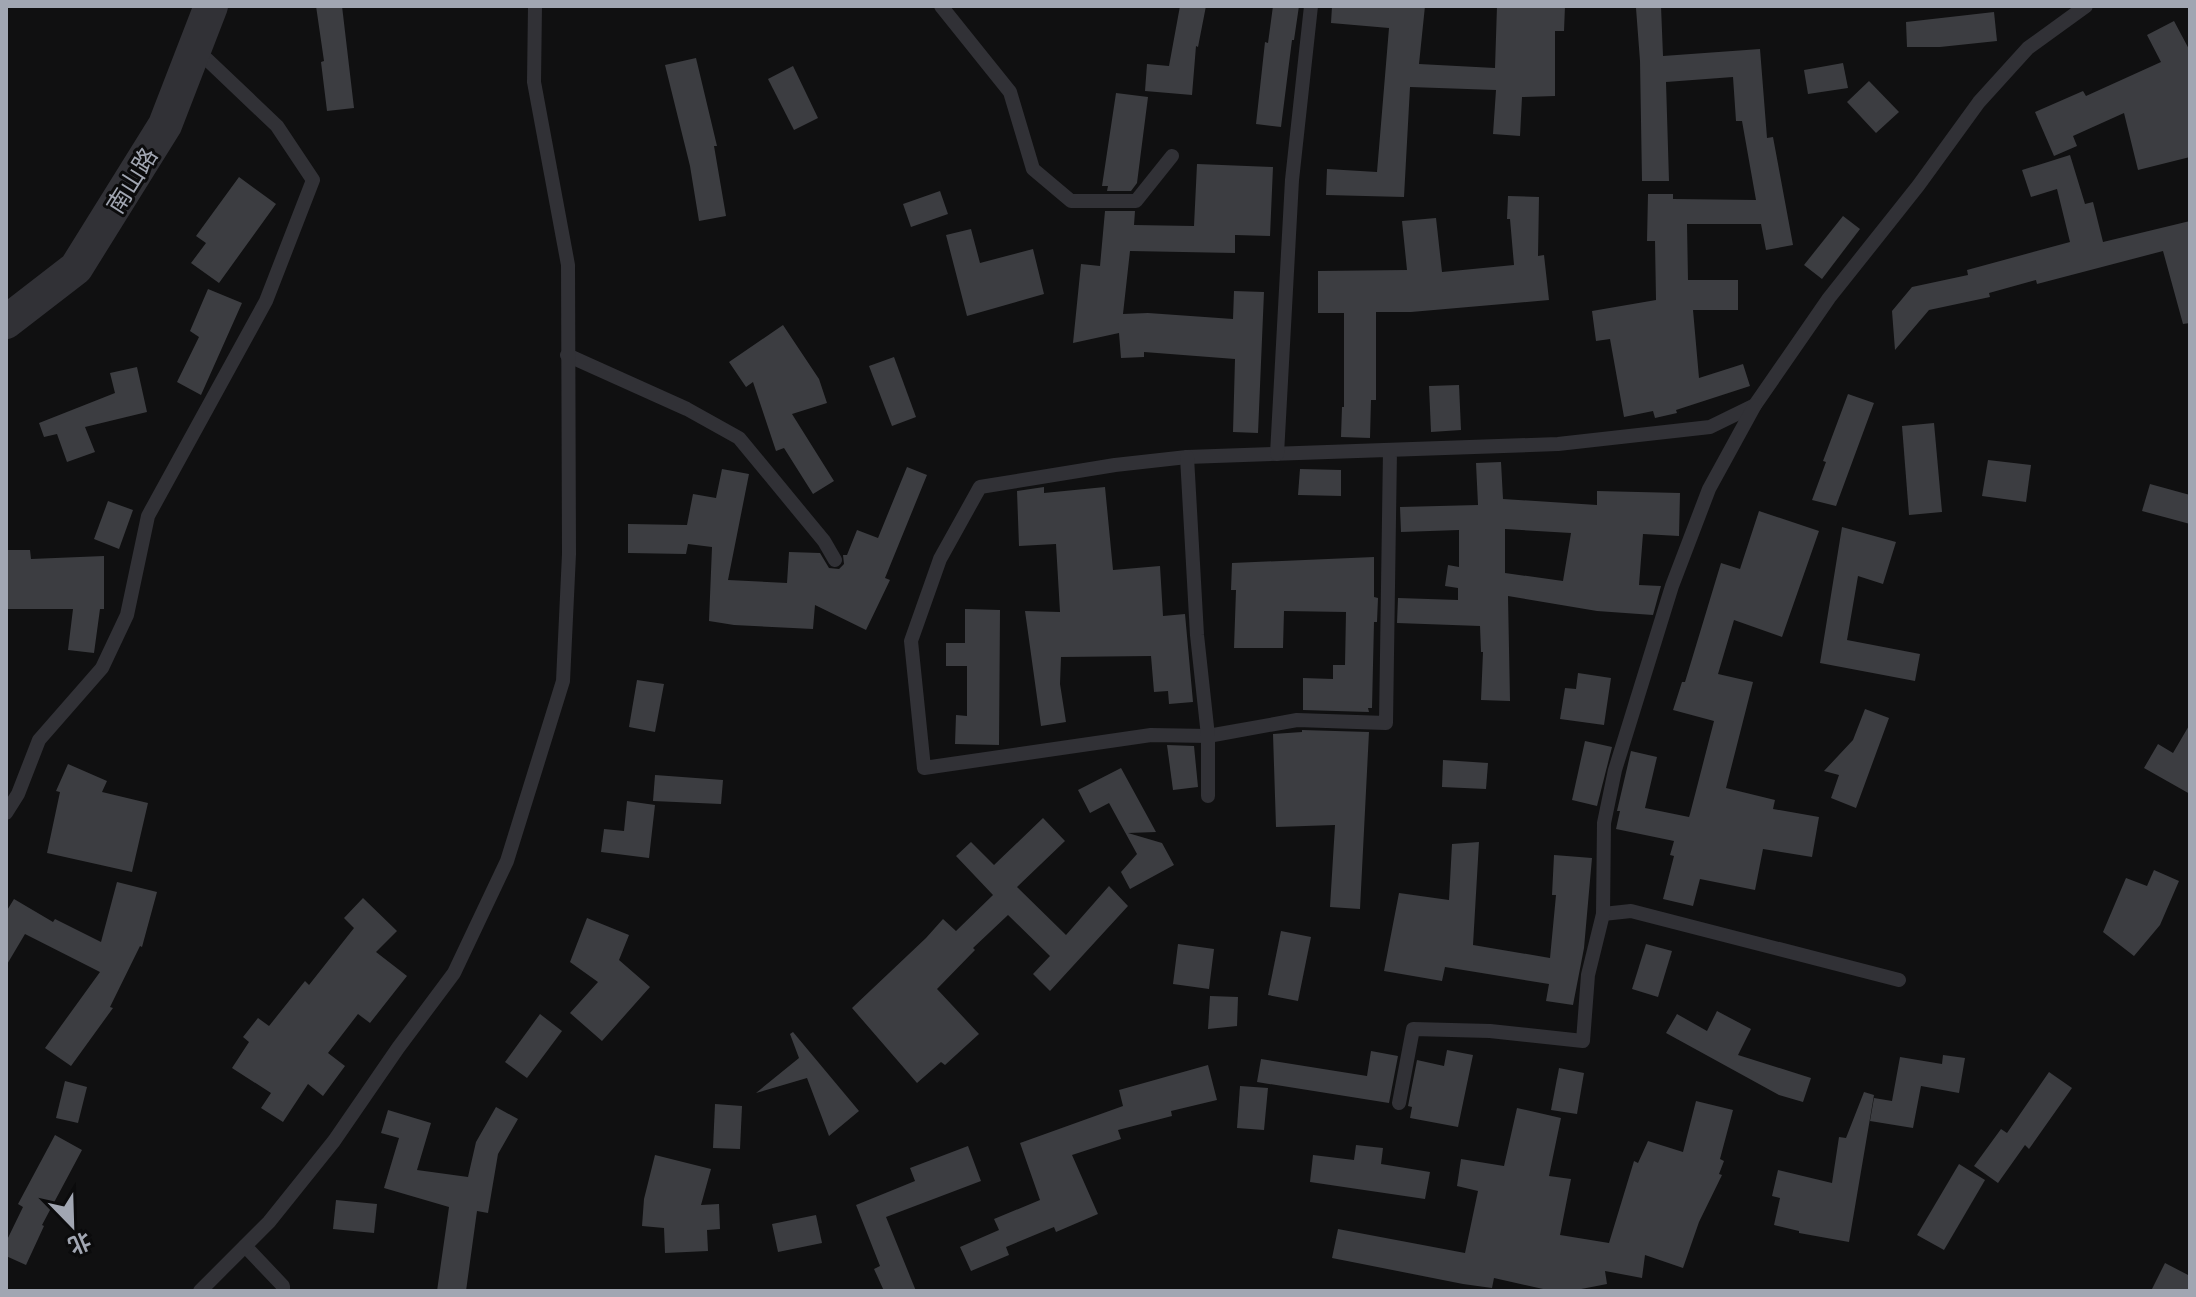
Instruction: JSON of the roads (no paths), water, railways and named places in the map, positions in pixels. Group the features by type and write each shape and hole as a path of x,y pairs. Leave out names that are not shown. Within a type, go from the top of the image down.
{"street":[{"name":"南山路","path":"6,322 76,268 165,125 211,6"}],"lane":[{"path":"200,1291 269,1222 334,1141 454,973 507,861 563,681 569,554 568,265 534,82 535,6"},
{"path":"941,6 1010,92 1033,169 1071,201 1136,201 1172,156"},
{"path":"1277,454 1291,196 1311,6"},
{"path":"1399,1103 1413,1029 1490,1031 1583,1041 1588,975 1603,914 1604,823 1615,770 1672,586 1709,489 1755,405 1829,298 1918,186 1979,102 2028,48 2086,6"},
{"path":"6,813 18,794 39,740 102,668 127,615 148,516 266,301 313,180 277,126 195,48"},
{"path":"567,355 687,409 739,438 824,541 835,560"},
{"path":"1390,450 1386,723 1297,720 1208,736 1151,735 924,768 911,641 940,559 980,487 1115,465 1187,457 1558,444 1710,427 1755,405"},
{"path":"1187,457 1197,635 1208,736 1208,796"},
{"path":"1603,914 1631,911 1899,980"},
{"path":"245,1246 283,1286 283,1291"}]}
